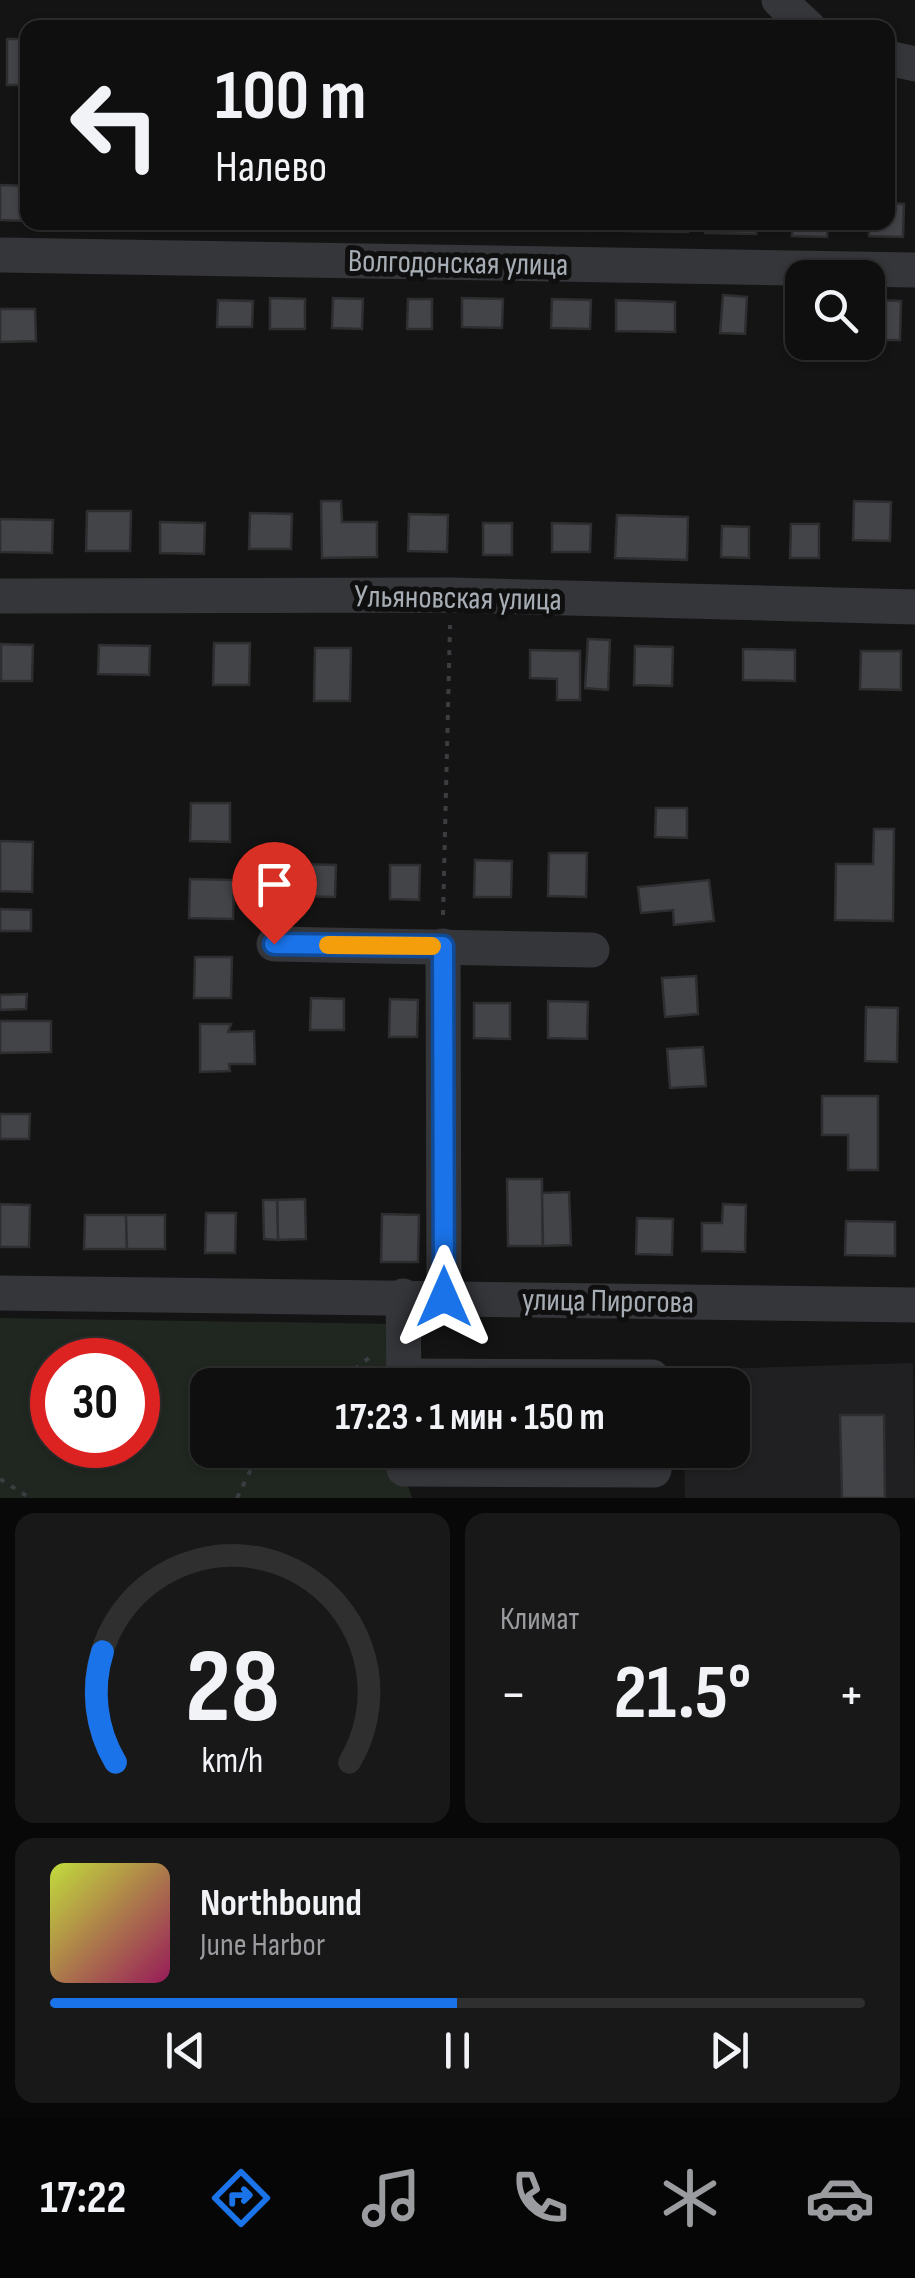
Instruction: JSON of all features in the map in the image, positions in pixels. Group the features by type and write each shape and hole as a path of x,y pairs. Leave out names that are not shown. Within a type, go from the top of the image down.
{"street":[{"path":"779,0 801,20"},
{"name":"Волгодонская улица","path":"0,254 915,270"},
{"name":"Ульяновская улица","path":"0,596 450,595 915,607"},
{"path":"274,944 592,950"},
{"path":"443,946 444,1297"},
{"name":"улица Пирогова","path":"0,1293 404,1314 444,1297 915,1305"},
{"path":"404,1314 404,1368"},
{"path":"404,1472 654,1468"}],"path":[{"path":"443,946 450,595"},
{"path":"351,1368 404,1314"},
{"path":"237,1498 251,1468"},
{"path":"0,1479 30,1498"}],"shaded area":[{"path":"0,1318 396,1324 395,1368 190,1368 190,1468 402,1468 412,1498 0,1498"},
{"path":"913,1363 915,1498 685,1498 684,1468 750,1468 748,1368"}],"building":[{"path":"7,39 20,39 20,85 7,85"},
{"path":"0,185 20,186 20,221 0,220"},
{"path":"895,203 904,204 903,237 869,236 869,230 895,230"},
{"path":"688,230 688,232 626,231"},
{"path":"705,230 756,230 756,234"},
{"path":"792,230 827,230 827,237 792,236"},
{"path":"723,295 747,297 745,334 720,333"},
{"path":"270,298 305,299 305,329 270,329"},
{"path":"333,298 363,299 362,329 332,328"},
{"path":"462,298 503,299 502,328 462,327"},
{"path":"408,299 432,299 432,329 407,329"},
{"path":"552,299 591,300 590,329 551,328"},
{"path":"218,300 253,301 252,327 217,327"},
{"path":"616,300 675,302 675,332 616,331"},
{"path":"885,301 901,301 900,340 885,340"},
{"path":"0,309 35,309 36,341 0,342"},
{"path":"321,501 341,501 342,522 377,522 377,557 322,558"},
{"path":"854,501 891,502 890,541 853,540"},
{"path":"87,511 131,511 130,551 86,551"},
{"path":"250,513 292,514 291,549 249,549"},
{"path":"409,514 448,515 447,552 408,551"},
{"path":"617,515 688,517 687,560 615,558"},
{"path":"0,519 53,520 52,553 0,552"},
{"path":"160,522 205,523 204,554 160,553"},
{"path":"483,523 512,523 512,555 483,555"},
{"path":"552,523 591,524 590,552 552,552"},
{"path":"791,524 819,524 819,558 790,558"},
{"path":"722,526 749,527 749,558 721,557"},
{"path":"588,639 610,640 608,690 585,688"},
{"path":"214,643 250,643 249,685 213,685"},
{"path":"1,644 33,645 32,681 1,681"},
{"path":"99,645 150,646 149,675 98,674"},
{"path":"635,646 673,647 672,686 634,685"},
{"path":"315,648 351,648 350,701 314,701"},
{"path":"743,649 795,650 795,681 743,680"},
{"path":"530,650 580,651 580,700 557,700 557,679 530,678"},
{"path":"861,651 901,651 901,690 860,689"},
{"path":"191,803 230,803 230,842 190,841"},
{"path":"656,808 687,808 687,838 655,837"},
{"path":"874,829 894,829 893,921 835,920 836,864 873,864"},
{"path":"0,841 33,842 32,892 0,891"},
{"path":"549,853 587,853 586,897 548,896"},
{"path":"475,860 512,861 511,897 474,897"},
{"path":"295,864 336,865 335,897 295,896"},
{"path":"390,865 420,865 419,900 390,899"},
{"path":"190,879 234,880 233,919 189,918"},
{"path":"709,880 714,921 674,925 673,910 641,913 638,887"},
{"path":"0,909 31,910 31,931 0,931"},
{"path":"195,957 232,957 231,998 194,998"},
{"path":"696,976 698,1014 665,1017 662,978"},
{"path":"27,994 26,1009 0,1010 0,995"},
{"path":"311,998 344,999 344,1030 310,1030"},
{"path":"390,999 418,1000 417,1037 389,1037"},
{"path":"548,1001 588,1002 587,1039 548,1038"},
{"path":"474,1003 510,1003 510,1039 474,1038"},
{"path":"866,1007 898,1008 897,1062 865,1061"},
{"path":"0,1021 51,1021 51,1052 0,1053"},
{"path":"200,1024 231,1024 228,1032 254,1031 255,1064 229,1064 230,1071 200,1072"},
{"path":"703,1047 706,1086 670,1088 667,1049"},
{"path":"822,1096 878,1096 878,1170 848,1170 848,1135 822,1135"},
{"path":"0,1114 30,1114 29,1139 0,1139"},
{"path":"507,1179 542,1179 543,1246 508,1246"},
{"path":"569,1192 571,1245 543,1246 542,1193"},
{"path":"305,1199 306,1239 278,1240 277,1200"},
{"path":"263,1200 277,1200 278,1240 264,1239"},
{"path":"0,1204 30,1205 29,1247 0,1247"},
{"path":"723,1204 746,1205 745,1252 702,1251 702,1223 722,1223"},
{"path":"206,1213 236,1213 235,1253 205,1253"},
{"path":"382,1214 419,1215 418,1262 381,1262"},
{"path":"85,1215 126,1215 127,1249 84,1249"},
{"path":"126,1215 165,1215 165,1249 127,1249"},
{"path":"637,1218 673,1219 672,1255 636,1254"},
{"path":"846,1221 895,1222 895,1256 845,1255"},
{"path":"840,1415 884,1415 885,1498 842,1498"}],"slow traffic":[{"path":"328,945 432,946"}],"route":[{"path":"274,944 443,946 444,1297"}]}
